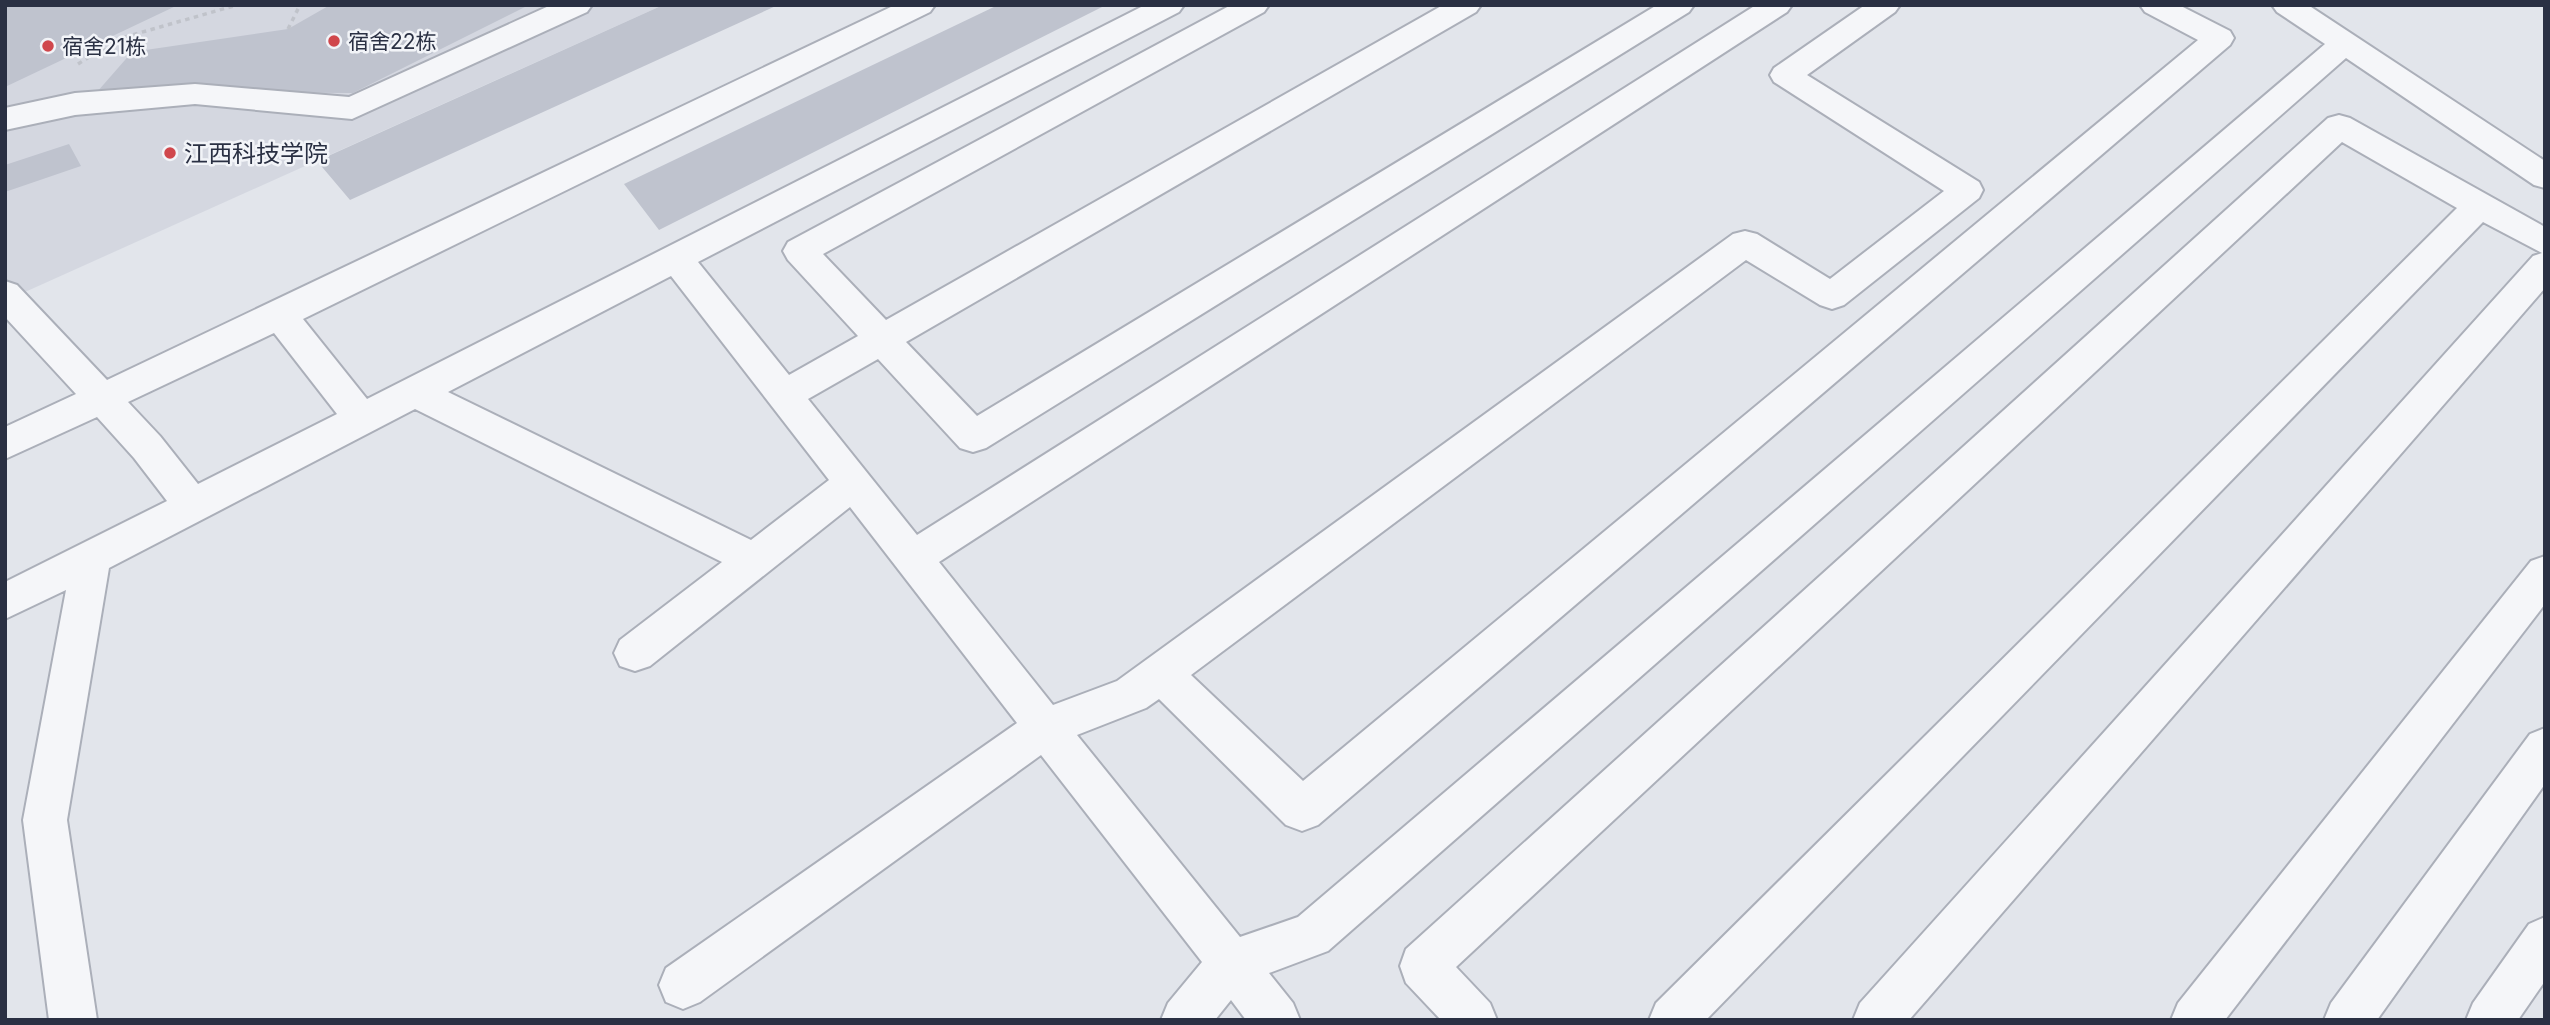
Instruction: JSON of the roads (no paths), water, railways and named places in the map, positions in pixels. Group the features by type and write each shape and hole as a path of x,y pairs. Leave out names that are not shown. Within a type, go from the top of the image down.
{"street":[{"path":"5,119 75,104 195,94 352,108 578,5"},
{"path":"5,444 281,315 920,5"},
{"path":"5,603 1169,5"},
{"path":"1254,5 800,251 973,437 1679,5"},
{"path":"785,395 1466,5"},
{"path":"914,558 1777,5"},
{"path":"683,985 1046,727 1131,695 1745,243 1832,296 1967,190 1785,75 1885,5"},
{"path":"1161,673 1302,810 2219,38 2155,5"},
{"path":"2287,5 2545,177"},
{"path":"1185,1020 1231,963 1312,935 2346,43"},
{"path":"1473,1020 1423,966 2340,126 2545,242"},
{"path":"1673,1020 2480,205"},
{"path":"676,258 1276,1020"},
{"path":"1877,1020 2545,265"},
{"path":"5,294 147,447 193,506"},
{"path":"281,315 362,419"},
{"path":"415,392 755,560"},
{"path":"635,653 853,483"},
{"path":"73,1020 45,820 91,559"},
{"path":"2195,1020 2545,573"},
{"path":"2348,1020 2545,748"},
{"path":"2500,1014 2545,940"}],"place":[{"name":"宿舍22栋","path":"334,41"},
{"name":"宿舍21栋","path":"48,46"},
{"name":"江西科技学院","path":"170,153"}]}
